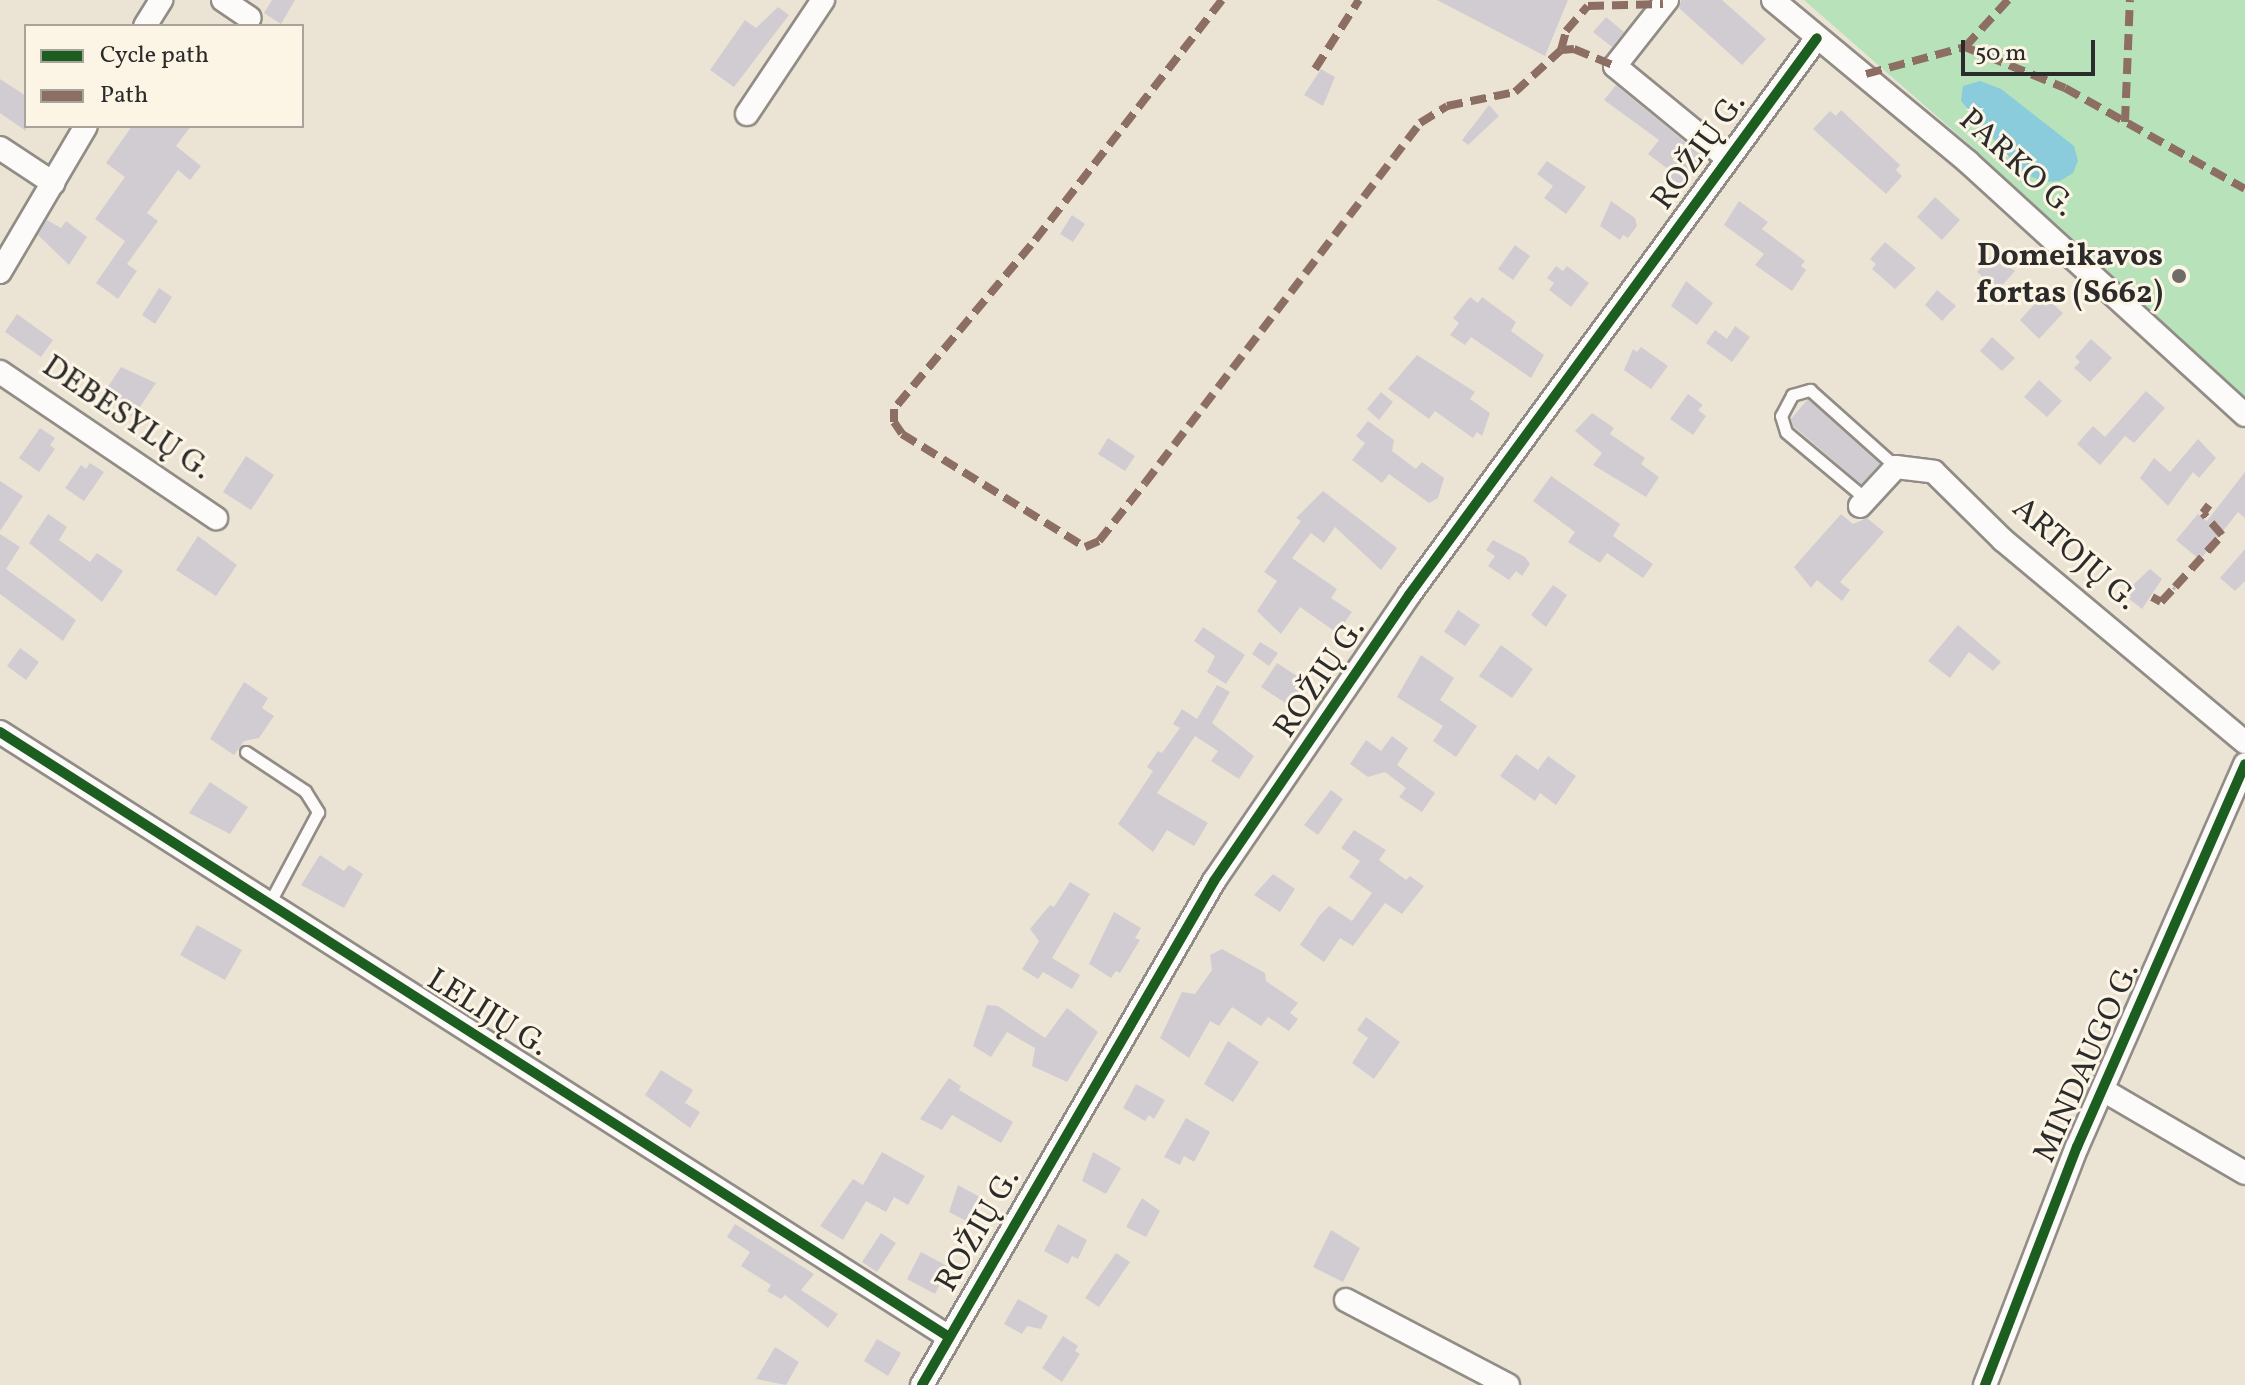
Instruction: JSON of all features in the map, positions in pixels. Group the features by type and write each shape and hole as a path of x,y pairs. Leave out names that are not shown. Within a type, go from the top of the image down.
{"street":[{"path":"146,24 161,0"},
{"path":"223,0 250,18"},
{"path":"747,114 823,0"},
{"path":"1667,0 1615,66 1727,158"},
{"name":"PARKO G.","path":"1773,0 1968,162 2245,415"},
{"name":"ROŽIŲ G.","path":"922,1385 1214,881 1409,595 1817,38"},
{"path":"0,272 85,128"},
{"path":"0,148 53,183"},
{"name":"DEBESYLŲ G.","path":"0,372 216,518"},
{"path":"1863,503 1896,467"},
{"name":"ARTOJŲ G.","path":"1896,467 1928,469 1940,477 2003,540 2245,742"},
{"name":"LELIJŲ G.","path":"0,732 949,1337"},
{"name":"MINDAUGO G.","path":"1985,1385 2103,1090 2245,764"},
{"path":"2103,1090 2245,1173"},
{"path":"1346,1300 1508,1385"}],"lane":[{"path":"1863,503 1786,432 1781,416 1792,395 1810,390 1896,467"},
{"path":"246,752 305,791 318,812 270,902"}],"green space":[{"name":"Domeikavos fortas (S662)","path":"1804,0 2245,0 2245,397 1972,147"}],"water":[{"path":"1980,81 2001,89 2074,146 2078,161 2073,173 2060,181 2044,182 2023,173 1961,101 1963,86"}],"building":[{"path":"272,0 295,0 281,24 264,13"},
{"path":"1437,0 1568,0 1545,56"},
{"path":"1681,0 1722,0 1766,39 1742,65 1679,8"},
{"path":"778,7 789,15 734,87 710,70 745,20 756,28"},
{"path":"1606,17 1624,32 1612,47 1593,32"},
{"path":"1321,69 1335,77 1323,106 1304,95"},
{"path":"0,79 24,95 26,131 0,113"},
{"path":"1616,85 1702,156 1677,189 1666,180 1672,172 1648,154 1659,140 1604,100"},
{"path":"1489,105 1499,116 1468,145 1462,140"},
{"path":"1841,110 1900,165 1896,170 1902,176 1886,194 1813,129 1830,111 1836,116"},
{"path":"131,128 190,128 176,146 201,166 190,180 178,170 147,213 158,221 127,264 137,271 118,299 96,283 125,241 95,219 125,177 106,163"},
{"path":"1547,161 1586,187 1566,214 1544,198 1553,186 1537,174"},
{"path":"1935,197 1960,220 1942,240 1917,217"},
{"path":"1611,201 1635,218 1637,226 1628,238 1623,235 1620,240 1600,226"},
{"path":"1739,201 1768,222 1762,229 1805,261 1801,266 1806,270 1792,291 1755,265 1764,254 1724,225"},
{"path":"1072,215 1085,224 1073,242 1060,234"},
{"path":"47,220 61,228 66,221 87,237 69,265 38,235"},
{"path":"1885,242 1916,268 1895,289 1872,269 1876,264 1870,259"},
{"path":"1515,245 1530,256 1513,280 1498,269"},
{"path":"1992,255 2015,271 1998,290 1977,272"},
{"path":"1556,266 1563,271 1567,266 1589,283 1571,307 1549,290 1554,283 1547,278"},
{"path":"1686,281 1713,303 1697,325 1671,306"},
{"path":"159,288 172,297 155,324 142,315"},
{"path":"1937,290 1956,306 1942,321 1925,305"},
{"path":"2043,295 2063,313 2039,339 2020,320"},
{"path":"1470,297 1478,303 1482,297 1516,322 1511,331 1544,355 1531,378 1471,337 1465,345 1450,335 1459,323 1453,318"},
{"path":"17,314 53,340 41,357 5,332"},
{"path":"1735,326 1750,337 1732,362 1706,343 1715,330 1727,339"},
{"path":"1992,337 2015,358 2002,371 1980,351"},
{"path":"2091,339 2112,358 2090,382 2074,368 2080,362 2075,357"},
{"path":"1641,347 1668,366 1651,389 1624,370 1633,349 1637,352"},
{"path":"1417,355 1475,392 1470,399 1490,413 1482,436 1477,432 1473,438 1435,411 1429,419 1388,389"},
{"path":"121,367 156,383 133,417 103,394"},
{"path":"2039,380 2062,401 2047,417 2024,397"},
{"path":"2146,391 2165,408 2134,443 2125,436 2100,465 2077,444 2093,426 2105,437"},
{"path":"1381,392 1393,402 1379,420 1367,409"},
{"path":"1688,394 1703,405 1698,410 1706,416 1693,435 1670,419"},
{"path":"1808,399 1880,464 1861,484 1793,426 1791,419"},
{"path":"1592,413 1614,428 1610,434 1645,458 1641,464 1659,477 1646,497 1593,465 1602,453 1575,431"},
{"path":"1368,421 1394,440 1392,451 1416,469 1422,462 1444,478 1438,498 1429,503 1389,474 1382,483 1352,460 1365,443 1356,436"},
{"path":"40,428 55,438 50,445 55,449 39,472 19,458"},
{"path":"1108,438 1135,456 1125,471 1098,454"},
{"path":"2198,439 2216,458 2199,478 2193,472 2168,506 2140,478 2154,458 2170,472"},
{"path":"246,456 274,475 251,510 223,492"},
{"path":"90,463 104,472 84,501 65,488 81,465 86,469"},
{"path":"2245,472 2245,518 2238,512 2200,560 2176,540 2198,514 2207,521"},
{"path":"1551,476 1620,524 1613,536 1653,564 1643,578 1607,553 1600,563 1568,542 1575,532 1533,501"},
{"path":"0,481 23,496 0,531"},
{"path":"1323,491 1397,548 1381,570 1335,527 1324,543 1311,533 1292,558 1337,589 1331,598 1352,612 1337,633 1300,607 1281,634 1257,611 1277,581 1264,572 1301,521 1296,518"},
{"path":"48,514 67,527 59,540 90,562 97,553 123,571 102,602 29,543"},
{"path":"1841,514 1853,524 1867,518 1884,532 1840,582 1850,590 1842,601 1817,580 1811,588 1794,567"},
{"path":"0,534 20,547 6,569 76,620 63,641 0,594"},
{"path":"198,536 237,565 216,596 176,570"},
{"path":"1493,540 1525,557 1530,564 1522,576 1516,571 1509,580 1488,566 1495,556 1486,550"},
{"path":"2245,549 2245,581 2235,591 2220,578"},
{"path":"2150,569 2162,579 2142,609 2123,594"},
{"path":"1553,585 1567,595 1546,627 1531,615"},
{"path":"1458,610 1480,625 1465,646 1444,632"},
{"path":"1958,625 2001,662 1993,671 1969,652 1950,678 1928,661"},
{"path":"1203,627 1245,655 1226,684 1207,672 1215,656 1194,641"},
{"path":"1260,642 1278,653 1269,666 1252,654"},
{"path":"1501,645 1533,669 1512,698 1479,676"},
{"path":"20,648 39,662 26,680 7,666"},
{"path":"1421,655 1454,678 1440,700 1477,726 1456,757 1433,741 1443,726 1397,697"},
{"path":"1277,663 1309,684 1298,701 1292,697 1287,704 1261,687"},
{"path":"244,682 268,698 262,708 274,716 259,738 244,741 234,755 210,739"},
{"path":"1217,685 1230,692 1212,723 1254,756 1239,779 1211,761 1218,751 1195,736 1157,793 1208,823 1194,846 1167,830 1153,852 1118,824 1153,771 1147,767 1158,751 1162,753 1180,728 1173,724 1182,709 1197,719"},
{"path":"1392,736 1408,748 1397,765 1435,793 1422,812 1399,797 1406,788 1385,772 1368,777 1350,764 1366,740 1381,751"},
{"path":"1516,754 1538,770 1548,756 1576,776 1556,805 1540,793 1535,801 1500,776"},
{"path":"210,782 248,807 230,834 189,813"},
{"path":"1331,790 1343,799 1318,835 1304,825"},
{"path":"1354,830 1386,850 1379,860 1406,880 1410,876 1424,886 1402,914 1385,903 1353,946 1340,938 1324,962 1300,945 1320,915 1329,906 1352,921 1372,893 1349,877 1360,861 1341,848"},
{"path":"320,855 344,871 349,865 363,874 344,908 301,885"},
{"path":"1273,874 1295,889 1280,912 1254,895"},
{"path":"1070,882 1090,894 1052,958 1080,975 1072,989 1043,972 1038,979 1022,969 1039,941 1030,929 1050,905 1054,907"},
{"path":"1114,912 1141,928 1135,938 1140,940 1120,973 1116,971 1111,978 1089,964"},
{"path":"197,925 242,950 225,980 180,955"},
{"path":"1222,949 1265,973 1266,981 1298,1003 1290,1013 1298,1019 1289,1031 1268,1017 1261,1026 1232,1007 1219,1026 1210,1021 1189,1058 1160,1038 1182,992 1195,994 1212,970 1210,955"},
{"path":"987,1005 998,1006 1045,1038 1067,1008 1098,1032 1067,1082 1032,1066 1035,1048 1007,1032 991,1057 973,1046"},
{"path":"1366,1017 1400,1042 1374,1079 1352,1063 1368,1038 1357,1030"},
{"path":"1228,1041 1259,1062 1233,1102 1204,1084"},
{"path":"661,1070 693,1090 685,1103 700,1112 690,1128 645,1095"},
{"path":"949,1078 961,1086 959,1090 1013,1122 1001,1143 952,1115 942,1130 920,1119"},
{"path":"1136,1084 1165,1100 1154,1119 1149,1115 1145,1121 1123,1108"},
{"path":"1186,1118 1210,1132 1194,1162 1184,1156 1180,1165 1164,1157"},
{"path":"882,1152 925,1176 908,1205 894,1197 886,1212 866,1201 843,1240 820,1226 853,1179 863,1185"},
{"path":"1093,1152 1121,1168 1106,1194 1082,1181"},
{"path":"958,1185 985,1200 972,1224 949,1212"},
{"path":"1142,1198 1160,1211 1146,1237 1126,1227"},
{"path":"735,1224 814,1274 801,1290 838,1314 828,1328 785,1295 781,1299 767,1291 771,1285 741,1266 750,1252 727,1237"},
{"path":"1058,1224 1087,1240 1078,1259 1072,1256 1068,1264 1044,1251"},
{"path":"1331,1230 1360,1248 1343,1282 1313,1267"},
{"path":"881,1233 896,1243 877,1272 862,1262"},
{"path":"921,1252 949,1267 935,1294 907,1279"},
{"path":"1116,1253 1130,1262 1099,1307 1085,1298"},
{"path":"1018,1299 1048,1316 1041,1329 1027,1326 1022,1334 1004,1324"},
{"path":"1063,1336 1078,1346 1075,1351 1080,1354 1062,1382 1042,1368"},
{"path":"877,1339 901,1353 888,1376 864,1361"},
{"path":"775,1347 799,1362 786,1385 756,1379"}],"marked path":[{"path":"1222,0 1031,245 894,409 894,422 902,434 1085,547 1099,541 1145,483 1420,123 1447,106 1515,92 1561,50 1574,49 1615,66"},
{"path":"1315,69 1359,0"},
{"path":"1866,74 1965,47 2008,0"},
{"path":"2125,122 2130,0"},
{"path":"1561,50 1566,31 1588,6 1663,4"},
{"path":"1965,47 2065,88 2245,189"},
{"path":"2175,587 2222,535 2203,513 2209,505"},
{"path":"2152,597 2161,602 2173,589"}],"cycle path":[{"path":"922,1385 1214,881 1409,595 1817,38"},
{"path":"0,732 949,1337"},
{"path":"1985,1385 2077,1147 2245,764"}],"place":[{"name":"Domeikavos fortas (S662)","path":"2179,276"}]}
